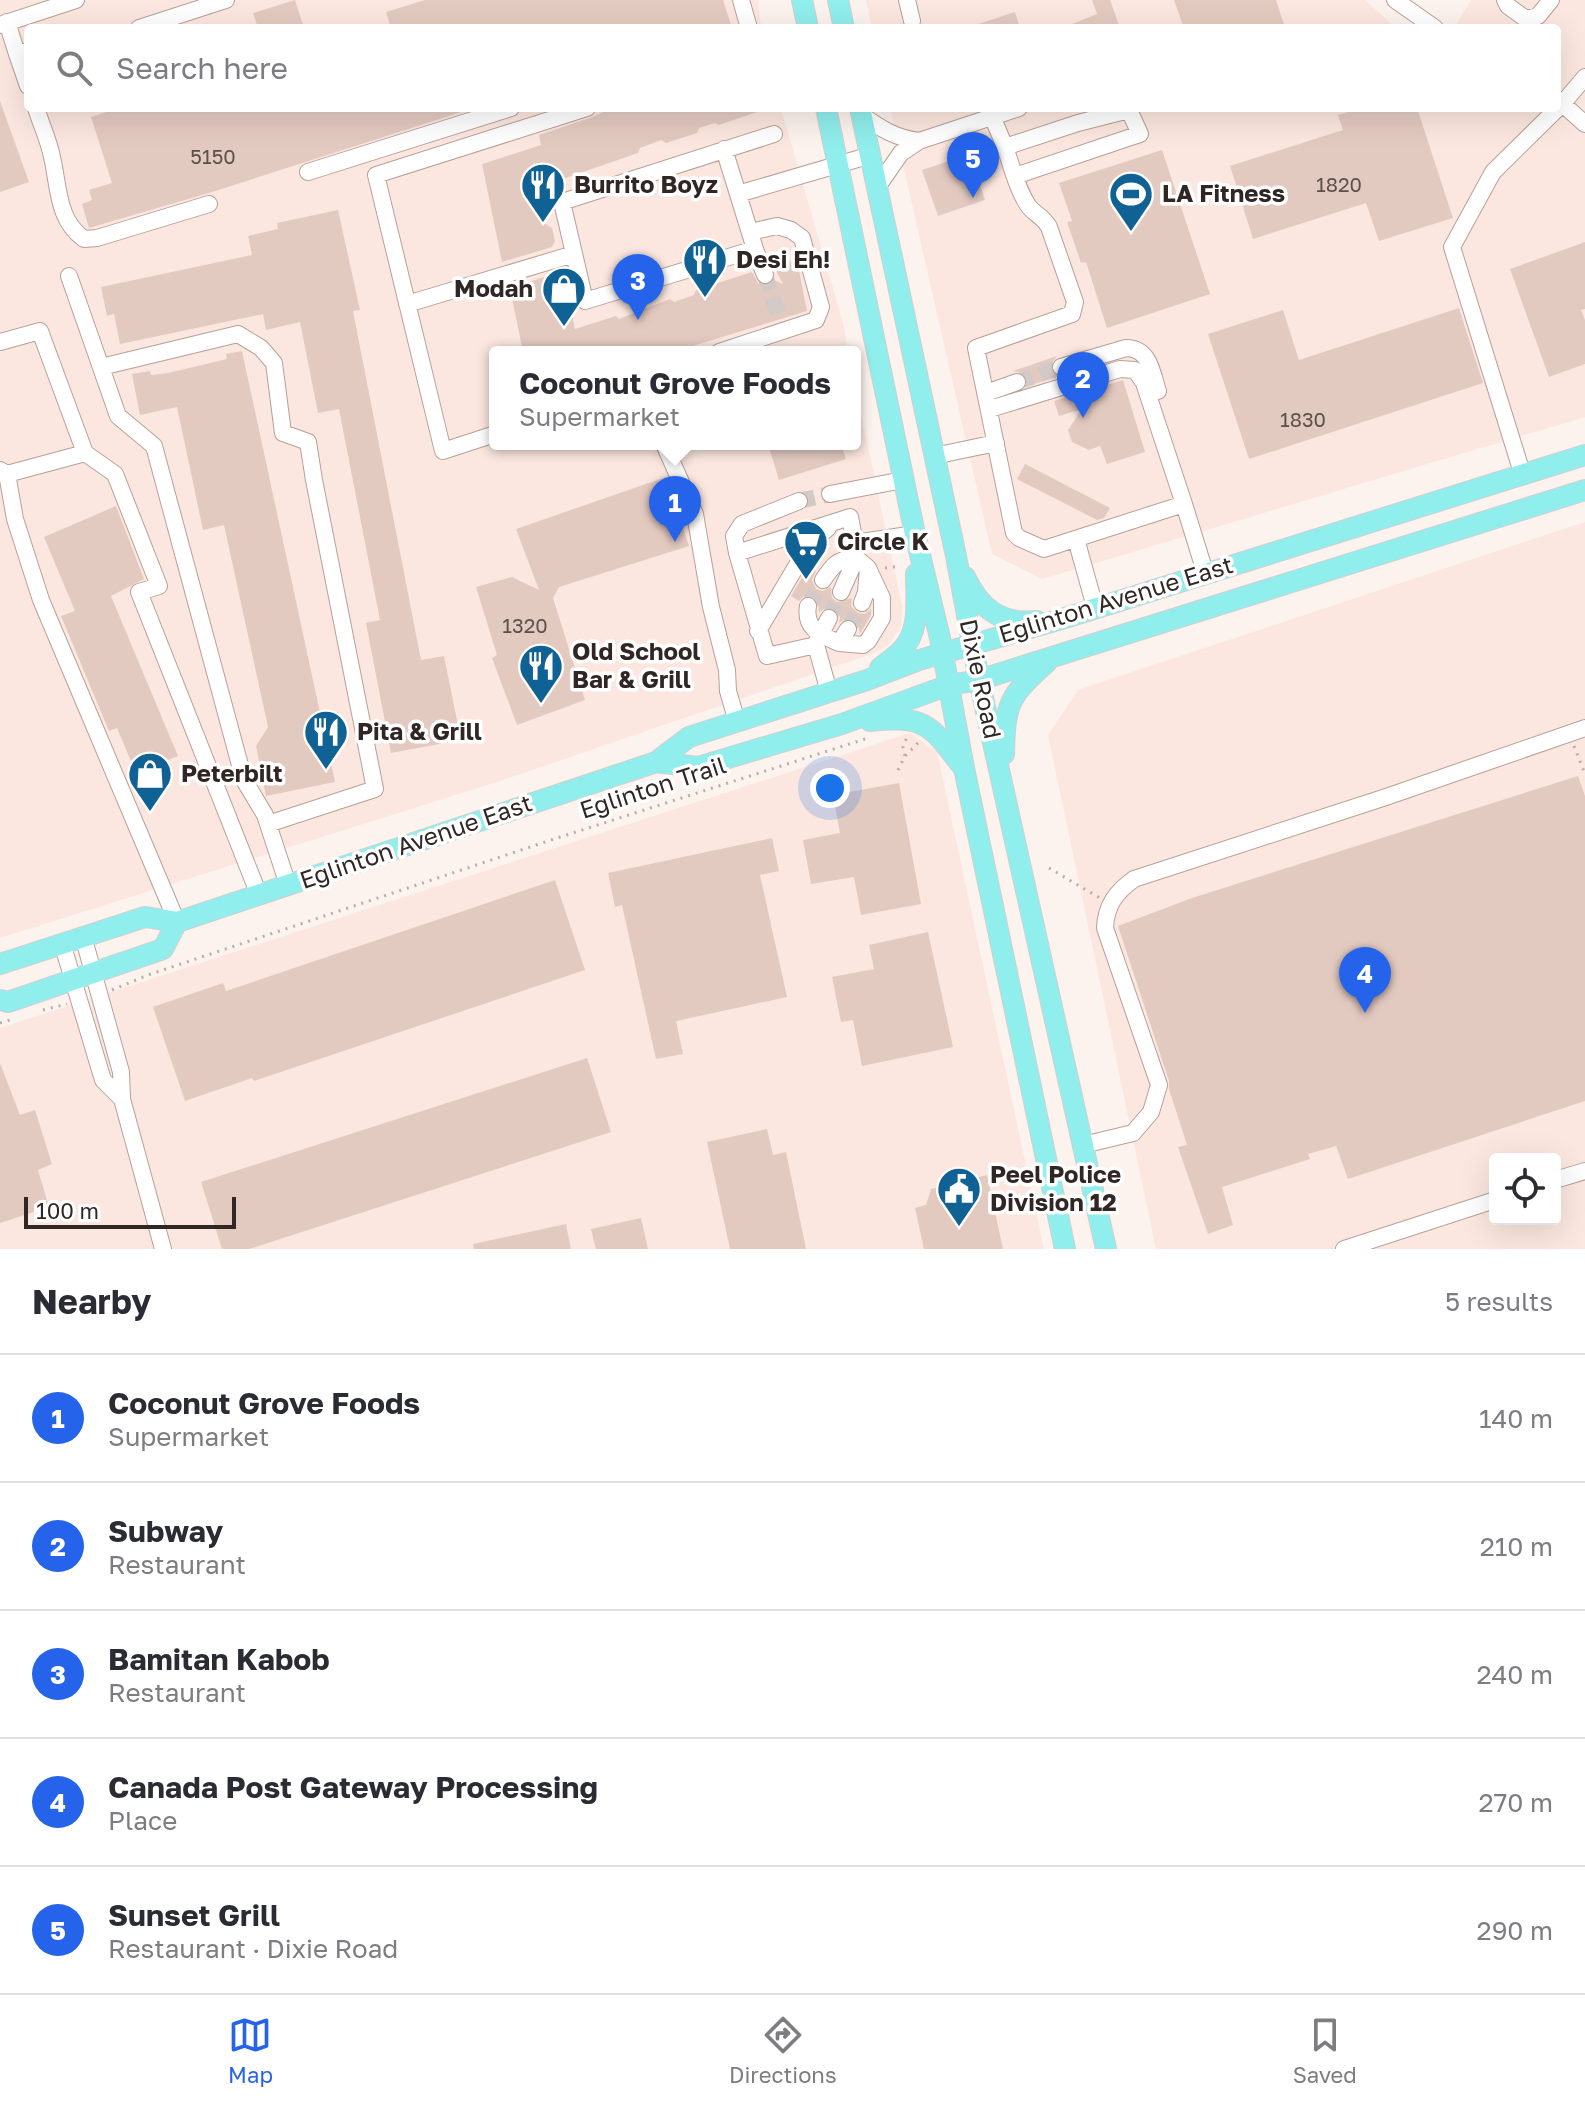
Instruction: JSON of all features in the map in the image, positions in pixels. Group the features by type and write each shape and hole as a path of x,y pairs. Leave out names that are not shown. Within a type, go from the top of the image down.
{"main road":[{"path":"802,0 807,24"},
{"path":"838,0 842,24"},
{"name":"Dixie Road","path":"827,112 1065,1249"},
{"name":"Dixie Road","path":"861,112 956,556 979,680 1106,1249"},
{"path":"883,384 918,376"},
{"name":"Eglinton Avenue East","path":"0,964 145,917 177,922 656,762 689,737 942,653 1065,618 1585,455"},
{"name":"Eglinton Avenue East","path":"656,762 698,767 842,724 949,685 979,680 1585,490"},
{"path":"867,680 910,640 915,624 915,534"},
{"path":"956,556 973,594 994,615 1029,622 1065,618"},
{"path":"1003,790 1005,718 1013,695 1054,655"},
{"path":"842,724 904,718 916,721 929,727 964,768"},
{"path":"0,1000 8,1002 163,949 177,922"}],"street":[{"path":"22,52 4,24 76,0"},
{"path":"151,24 226,0"},
{"path":"741,0 748,24"},
{"path":"907,0 912,21"},
{"path":"1395,0 1429,24"},
{"path":"1505,0 1508,6 1526,19 1538,16 1551,0"},
{"path":"1561,100 1585,77"},
{"path":"1561,102 1585,124"},
{"path":"37,112 52,156 61,206 72,230 84,239 97,238 209,204"},
{"path":"308,172 498,112"},
{"path":"489,436 443,451 376,175 574,112"},
{"path":"861,112 884,131 919,141"},
{"path":"878,186 894,160 919,141 1006,112"},
{"path":"1005,147 1121,112"},
{"path":"1015,176 1140,134 1130,112"},
{"path":"1523,476 1452,247 1493,172 1550,112"},
{"path":"992,116 1032,211 1044,217 1049,227 1075,307 1072,314 976,348 1014,533 1044,549 1183,498"},
{"path":"733,346 782,325 816,320 821,307 802,238 791,230 777,226 752,240 585,301 562,202 774,134"},
{"path":"724,149 765,275"},
{"path":"738,194 871,155"},
{"path":"407,304 574,254"},
{"path":"69,276 118,416 154,446 244,780 268,824 288,885"},
{"path":"0,342 40,331 85,453 115,474 159,586 139,592 259,895"},
{"path":"101,367 238,334 261,348 274,363 283,433 308,442 375,789 268,824"},
{"path":"1061,367 1130,347 1146,356 1183,469 1183,498"},
{"path":"1090,379 1104,354"},
{"path":"988,401 1090,379 1124,368 1138,372 1183,498 1205,572"},
{"path":"988,401 1017,382"},
{"path":"934,456 996,443"},
{"path":"667,450 695,514 711,607 737,722"},
{"path":"85,453 4,472 15,519 41,600 177,922"},
{"path":"799,501 742,524 734,542 767,656 818,640 843,636 863,645 868,641 882,618 882,598 843,520 838,492 903,480"},
{"path":"773,511 802,531"},
{"path":"737,553 843,520"},
{"path":"758,631 810,543 843,520"},
{"path":"823,580 834,563 842,559 860,556 915,534"},
{"path":"1076,539 1095,607"},
{"path":"841,592 860,556"},
{"path":"860,556 862,603"},
{"path":"808,606 806,618 818,640 829,692"},
{"path":"818,640 829,618"},
{"path":"1083,1145 1133,1133 1151,1112 1159,1085 1105,928 1105,912 1120,888 1134,879 1585,728"},
{"path":"83,936 121,1072 122,1099 163,1249"},
{"path":"62,943 103,1080 122,1099"},
{"path":"1561,1178 1585,1171"},
{"path":"1344,1249 1489,1202"}],"path":[{"path":"905,756 903,747 910,729"},
{"path":"898,770 905,756 924,735"},
{"name":"Eglinton Trail","path":"122,987 148,975 539,844 870,738"},
{"path":"1049,868 1110,904"}],"shaded area":[{"path":"0,0 758,0 761,24 24,24 24,112 782,112 847,346 489,346 489,450 861,450 861,414 902,606 901,627 888,645 872,654 500,781 0,938"},
{"path":"866,0 1365,0 1392,24 871,24"},
{"path":"1471,0 1585,0 1585,417 1042,579 992,554 891,112 1561,112 1561,24 1456,24"},
{"path":"1585,522 1585,1249 1156,1249 1048,735 1078,690"},
{"path":"910,733 937,752 1044,1249 0,1249 0,1028"}],"building":[{"path":"295,0 303,24 257,24 253,13"},
{"path":"425,0 723,0 731,24 390,24 386,12"},
{"path":"1092,0 1110,0 1119,24 1072,24 1097,14"},
{"path":"1174,0 1276,0 1284,24 1183,24"},
{"path":"1015,12 1019,24 978,24"},
{"path":"0,101 29,182 0,192"},
{"path":"107,112 462,112 89,228 82,204 92,200 89,190 112,183 91,117"},
{"path":"603,112 757,112 719,125 715,123 699,128 697,133 666,143 661,140 640,148 638,153 557,181 533,162 549,215 544,223 552,228 555,241 552,247 502,262 482,164 541,145 539,135"},
{"path":"1348,112 1418,112 1453,218 1379,241 1366,203 1253,239 1230,166 1343,130 1338,115"},
{"path":"1162,150 1210,294 1107,328 1086,262 1081,263 1067,222 1072,221 1059,183"},
{"path":"970,154 985,200 938,216 922,170"},
{"path":"338,210 360,310 353,311 421,660 444,656 461,740 391,753 366,623 380,620 339,409 318,413 300,322 266,330 263,314 120,344 114,314 107,316 101,287 252,255 248,236 278,229 277,223"},
{"path":"1585,242 1585,309 1581,310 1585,320 1585,364 1549,377 1510,269"},
{"path":"792,261 793,266 798,265 807,311 693,346 522,346 510,288 563,271 575,329 616,316 619,319 670,299 674,302 694,295 696,290 752,272 763,286 770,285 774,280 783,284 774,267"},
{"path":"1459,308 1483,383 1249,459 1208,334 1283,310 1299,360"},
{"path":"242,351 335,782 266,796 256,746 268,727 224,525 203,530 177,407 140,415 132,374 150,371 151,375 168,373 227,359 226,354"},
{"path":"1057,356 1050,365 1057,377 1027,386 1025,374 1013,371"},
{"path":"1123,380 1145,452 1107,464 1100,446 1089,450 1072,442 1068,430 1082,409 1059,416 1054,401"},
{"path":"770,450 843,450 846,459 779,480"},
{"path":"1025,464 1110,508 1104,518 1097,520 1017,479"},
{"path":"666,477 689,546 559,587 553,598 585,700 517,725 492,658 497,655 476,587 512,577 539,590 516,529"},
{"path":"116,506 144,579 111,596 178,756 136,773 117,728 109,731 61,616 75,611 44,537"},
{"path":"809,566 816,571 812,580 816,589 823,591 831,587 832,598 837,602 852,598 851,606 858,613 865,614 871,609 871,615 860,634 853,619 844,619 839,623 840,617 835,609 828,607 819,612 818,602 813,597 804,596 799,601 791,596"},
{"path":"1578,776 1585,796 1585,1101 1348,1179 1336,1146 1308,1154 1310,1159 1222,1187 1233,1225 1208,1234 1178,1147 1187,1145 1169,1081 1118,926 1192,898"},
{"path":"899,783 921,904 861,915 854,877 811,884 803,840 840,833 833,795"},
{"path":"772,838 779,871 760,875 787,997 676,1021 683,1054 656,1059 622,905 615,907 608,873"},
{"path":"555,880 585,970 254,1081 252,1078 185,1101 153,1007 223,983 226,991"},
{"path":"928,932 953,1047 862,1066 853,1020 841,1022 832,977 874,969 869,945"},
{"path":"587,1058 611,1132 249,1249 222,1249 201,1182"},
{"path":"0,1063 20,1115 35,1110 52,1164 38,1170 49,1207 0,1223"},
{"path":"767,1129 773,1155 786,1152 806,1249 730,1249 707,1142"},
{"name":"Peel Police Division 12","path":"987,1175 1003,1249 924,1249 915,1208 926,1205 931,1189"},
{"path":"641,1218 648,1249 596,1249 591,1229"},
{"path":"566,1224 571,1249 474,1249 473,1244"}],"tunnel":[{"path":"765,275 780,319"},
{"path":"1017,382 1061,367"},
{"path":"799,501 830,494"},
{"path":"808,606 823,580"},
{"path":"829,618 841,592"},
{"path":"848,629 862,603"}],"place":[{"name":"Sunset Grill","path":"973,198"},
{"name":"Burrito Boyz","path":"543,224"},
{"name":"LA Fitness","path":"1131,233"},
{"name":"Desi Eh!","path":"705,299"},
{"name":"Bamitan Kabob","path":"638,320"},
{"name":"Modah","path":"564,328"},
{"name":"Subway","path":"1083,418"},
{"name":"Coconut Grove Foods","path":"675,542"},
{"name":"Circle K","path":"806,581"},
{"name":"Old School Bar & Grill","path":"541,705"},
{"name":"Pita & Grill","path":"326,771"},
{"name":"Peterbilt","path":"150,813"},
{"name":"Canada Post Gateway Processing","path":"1365,1013"},
{"name":"Peel Police Division 12","path":"959,1228"}]}
